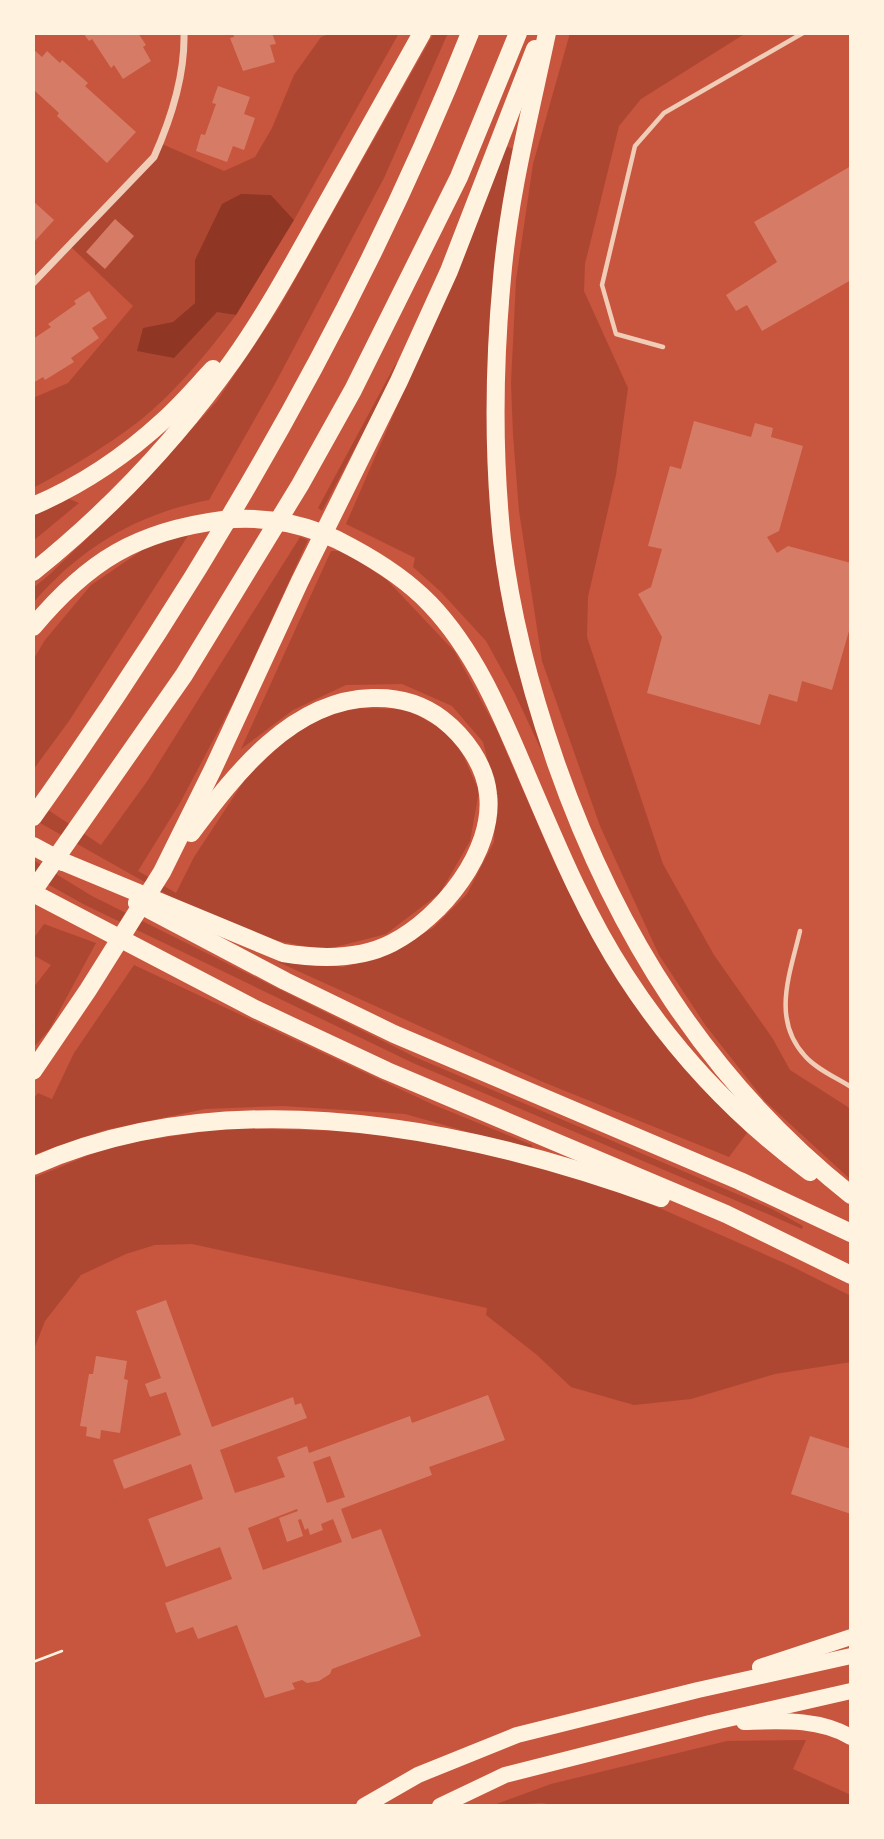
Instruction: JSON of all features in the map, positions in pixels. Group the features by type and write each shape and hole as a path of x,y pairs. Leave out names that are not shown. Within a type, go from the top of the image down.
{"highway":[{"path":"33,572 62,549 118,496 176,433 233,359 285,279 422,33"},
{"path":"33,817 147,650 260,466 313,369 412,168 470,33"},
{"path":"517,33 459,177 353,390 251,567 184,675 33,892 255,1009 339,1048 726,1214 851,1275"},
{"path":"162,872 300,581 399,381 449,271 541,33"},
{"path":"547,33 514,185 502,277 497,370 502,540 517,625 539,715 570,803 604,884 647,964 691,1029 739,1088 792,1142 851,1195"},
{"path":"33,506 56,496 108,464 164,420 228,353 285,279"},
{"path":"33,627 61,594 94,566 136,542 186,525 237,519 286,522 332,536 382,564 430,604 472,658 503,719 580,898 625,974 667,1035 725,1099 772,1142 851,1202"},
{"path":"33,1071 88,990 162,872 234,778 270,742 310,715 352,699 393,697 428,708 458,732 476,759 488,793 486,826 472,863 452,892 424,921 391,943 352,956 315,958 283,953 54,858"},
{"path":"33,846 285,981 394,1034 740,1181 851,1233"},
{"path":"33,1062 88,990"},
{"path":"33,1166 91,1143 147,1130 200,1124 265,1120 317,1121 403,1129 468,1141 542,1160 635,1189 832,1265"}],"main road":[{"path":"698,1690 851,1637"},
{"path":"364,1806 418,1775 517,1735 698,1690 851,1656"},
{"path":"440,1806 505,1774 851,1691"},
{"path":"710,1723 798,1721 837,1729 851,1737"}],"street":[{"path":"33,283 154,157 166,131 184,59 184,33"}],"lane":[{"path":"663,347 616,334 602,285 635,146 664,113 803,33"},
{"path":"800,931 784,999 790,1033 806,1058 851,1087"}],"path":[{"path":"33,1661 62,1651"}],"shaded area":[{"path":"332,33 399,33 294,220 271,195 195,260 195,303 173,322 198,330 217,311 236,315 190,372 151,411 100,449 33,488 33,398 68,383 133,306 71,247 162,144 224,171 255,157 272,128 294,75 321,37"},
{"path":"434,33 448,33 384,178 277,380 209,500 158,514 112,536 71,565 33,603 33,588 134,493 217,401 279,308"},
{"path":"570,33 746,33 641,99 619,126 585,264 584,291 628,388 616,475 588,597 587,637 663,864 714,955 773,1039 790,1070 851,1109 851,1180 765,1101 706,1026 659,955 600,826 542,661 519,511 511,383 516,280 533,164"},
{"path":"506,146 515,150 491,446 551,771 515,694 486,641 441,592 413,567 415,558 346,524 458,266"},
{"path":"241,194 271,195 294,220 236,315 217,312 174,358 137,351 143,328 173,322 195,303 195,260 222,204"},
{"path":"401,360 322,511 318,508 395,365"},
{"path":"67,498 79,503 33,541 33,512"},
{"path":"191,531 69,721 33,770 33,660 45,640 91,585 144,549"},
{"path":"300,537 308,540 236,697 180,803 138,871 176,893 194,857 246,778 294,732 345,708 407,709 455,737 479,791 470,841 440,893 386,934 324,950 268,939 173,898 33,819 33,800 101,845 148,780"},
{"path":"331,551 344,551 387,580 455,652 496,728 555,864 621,984 747,1133 729,1157 543,1082 278,962 286,960 343,967 382,956 433,928 467,894 494,842 496,791 483,742 452,706 402,684 346,685 293,710 241,749"},
{"path":"33,860 92,896 415,1057 772,1209 803,1226 802,1229 413,1063 85,905 33,876"},
{"path":"44,924 96,943 49,1030 33,1048 33,988 51,965 33,955 33,939"},
{"path":"134,965 434,1105 532,1145 532,1150 405,1114 283,1106 205,1109 105,1130 33,1155 33,1099 38,1093 52,1099 74,1053"},
{"path":"227,1128 385,1132 525,1160 648,1203 791,1266 851,1296 851,1362 775,1374 691,1399 634,1405 571,1387 537,1355 486,1315 487,1308 192,1244 155,1245 126,1254 81,1275 45,1321 33,1352 33,1178 114,1145"},
{"path":"806,1740 793,1769 851,1795 851,1806 556,1806 542,1803 491,1806 551,1784 727,1741"}],"building":[{"path":"83,33 138,33 146,45 143,47 151,61 123,79 114,65 111,68 92,39 89,41"},
{"path":"233,33 272,33 276,44 270,45 275,62 243,71 230,38 234,37"},
{"path":"33,49 42,57 47,51 60,63 62,60 88,83 85,86 136,132 107,163 57,116 59,113 35,91 33,93"},
{"path":"218,86 250,97 244,114 255,118 244,150 233,146 227,162 196,151 216,104 212,103"},
{"path":"851,166 851,280 762,331 747,305 736,311 726,295 777,262 754,222"},
{"path":"33,201 54,220 33,243"},
{"path":"115,219 134,236 105,269 86,252"},
{"path":"89,291 107,318 92,328 99,338 71,358 74,362 45,380 43,377 33,383 33,339 51,327 48,324"},
{"path":"694,421 751,437 755,423 773,428 771,437 803,446 779,531 767,537 777,553 788,546 851,563 851,624 832,690 802,681 797,702 769,694 760,725 647,693 662,637 638,594 651,587 662,549 648,546 670,466 681,469"},
{"path":"166,1300 212,1427 293,1397 295,1405 301,1403 307,1418 220,1450 235,1493 285,1477 277,1457 307,1446 309,1453 410,1416 412,1423 488,1395 505,1440 429,1467 432,1475 341,1509 352,1539 381,1529 421,1636 332,1669 330,1674 319,1681 307,1683 302,1680 292,1683 295,1689 265,1698 237,1625 198,1639 193,1627 176,1633 165,1603 232,1579 220,1547 166,1567 148,1519 203,1499 191,1464 124,1489 113,1460 181,1435 166,1392 150,1397 145,1384 161,1378 136,1311","holes":["330,1456 345,1497 327,1503 313,1462","297,1509 298,1511 279,1518 287,1542 303,1536 298,1520 301,1519 310,1535 323,1530 321,1524 333,1519 342,1542 263,1570 248,1528"]},
{"path":"96,1356 127,1361 124,1379 128,1380 120,1433 101,1430 100,1439 86,1436 87,1427 80,1426 89,1374 93,1374"},
{"path":"810,1436 851,1449 851,1514 791,1494"}]}
